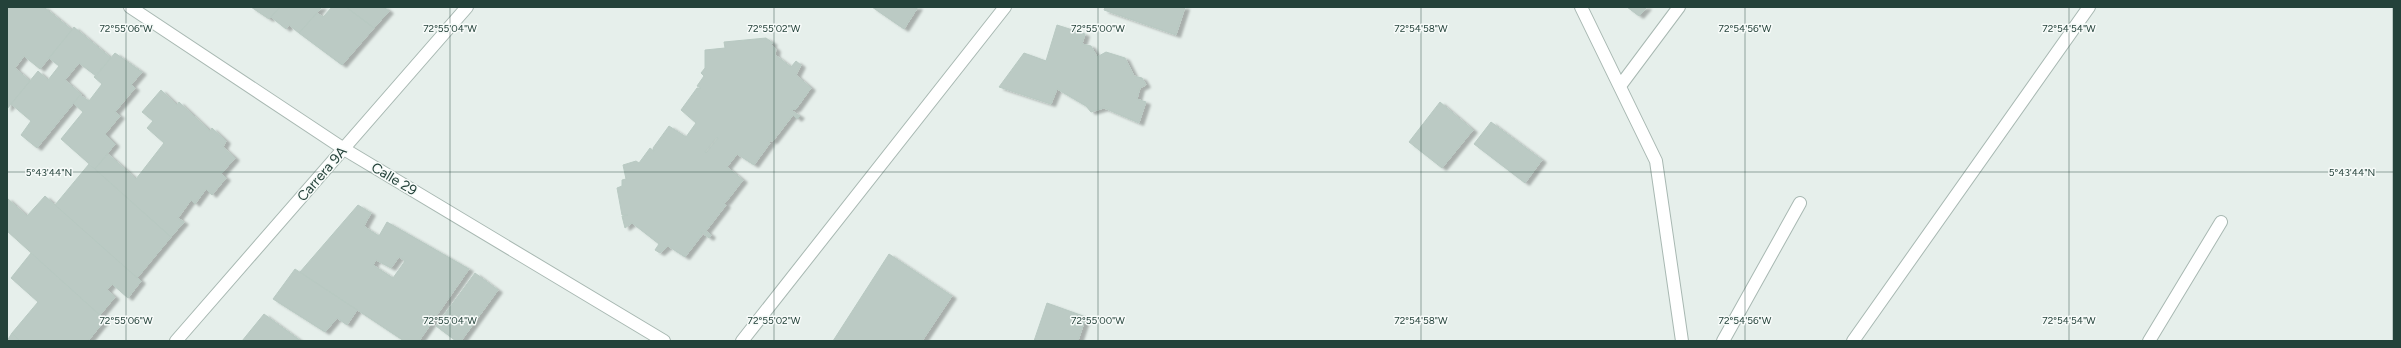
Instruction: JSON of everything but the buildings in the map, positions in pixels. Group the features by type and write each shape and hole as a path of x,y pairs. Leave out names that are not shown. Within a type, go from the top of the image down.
{"street":[{"name":"Calle 29","path":"130,7 344,149 664,341"},
{"name":"Carrera 9A","path":"176,341 467,7"},
{"path":"742,341 1005,7"},
{"path":"1581,7 1656,161 1682,341"},
{"path":"1620,86 1679,7"},
{"path":"1853,341 2089,7"},
{"path":"1723,341 1800,203"},
{"path":"2149,341 2221,222"}]}
